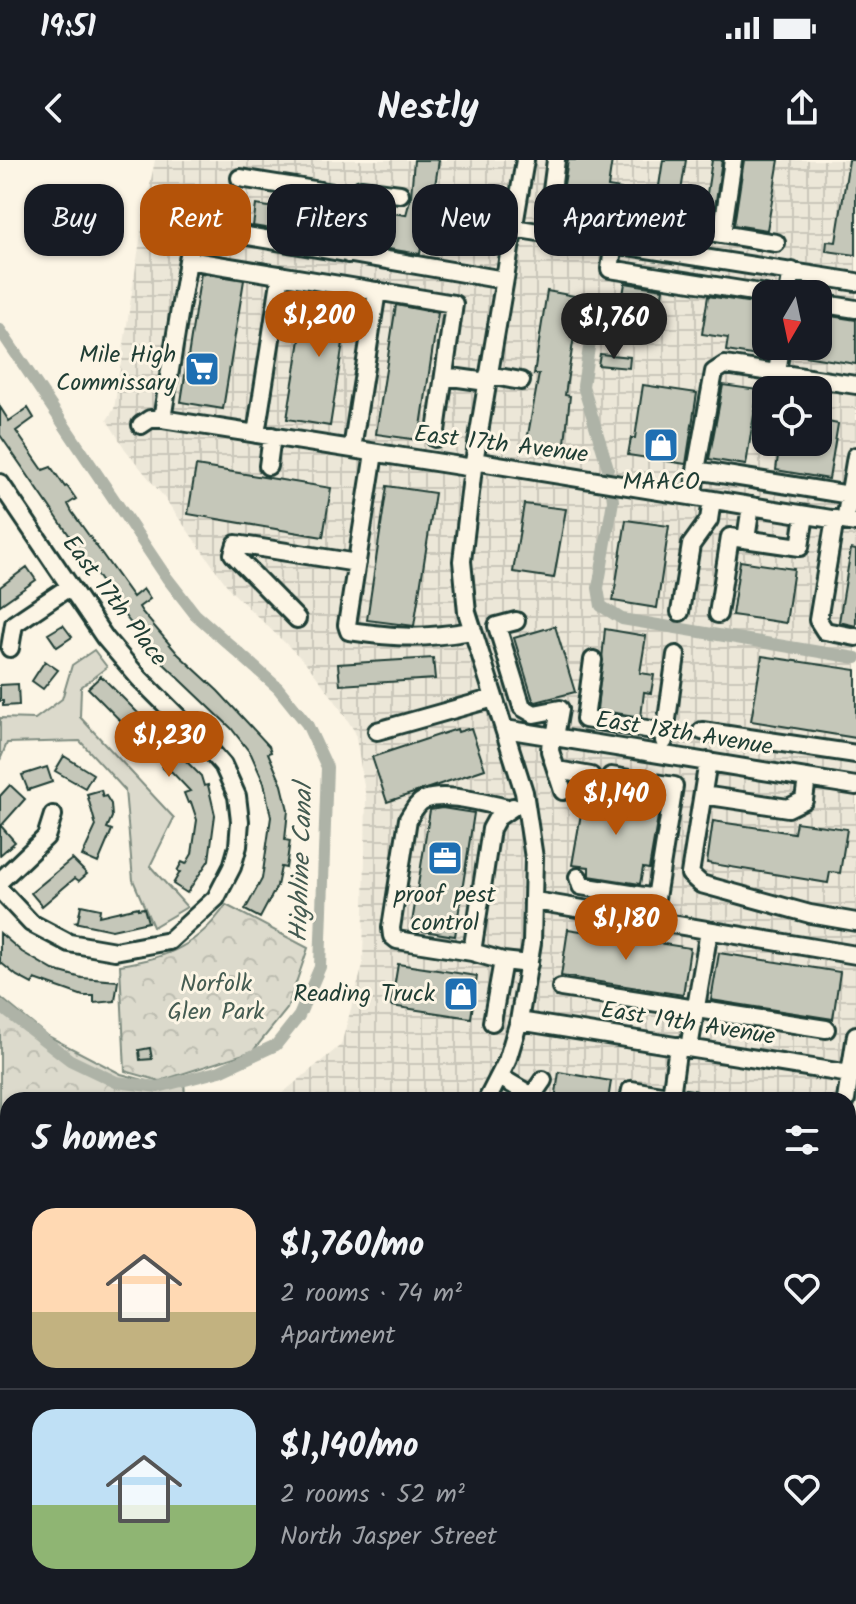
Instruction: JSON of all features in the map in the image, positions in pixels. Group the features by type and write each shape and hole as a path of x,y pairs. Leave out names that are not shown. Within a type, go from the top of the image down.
{"street":[{"path":"518,200 525,160"},
{"path":"553,184 556,160"},
{"path":"722,234 733,160"},
{"path":"240,178 277,184"},
{"path":"396,193 400,194"},
{"path":"162,419 195,227 267,240"},
{"path":"715,233 776,243"},
{"path":"360,256 504,280"},
{"path":"492,1092 500,1077 519,1021 535,901 534,858 526,805 467,612 462,569 474,465 508,256"},
{"path":"612,256 610,269 752,292"},
{"path":"693,256 856,282 854,308 832,305"},
{"path":"188,260 454,304 435,438"},
{"path":"790,280 792,271"},
{"path":"268,466 264,435 281,275"},
{"path":"352,449 377,291"},
{"path":"777,373 779,360"},
{"path":"693,496 714,372 725,365 856,385"},
{"path":"444,376 521,381"},
{"name":"East 17th Avenue","path":"141,425 150,419 162,419 845,521"},
{"path":"374,453 347,625 349,631 403,639 501,639"},
{"path":"856,456 853,495 818,620 825,631 856,637"},
{"path":"696,470 853,495"},
{"name":"East 17th Place","path":"0,483 121,658 223,765 237,796 240,824 232,867 216,898 169,941 115,951 69,943 31,923 0,890"},
{"path":"680,612 691,545 709,520 712,500"},
{"path":"746,539 751,506"},
{"path":"718,614 730,537 800,547 805,515"},
{"path":"297,619 233,554 236,544 357,563"},
{"path":"10,648 14,624 69,587"},
{"path":"516,621 497,626 522,707 534,714 560,709 550,751 563,791"},
{"path":"666,785 665,732 676,655"},
{"path":"593,660 585,719 665,732"},
{"path":"377,731 494,698"},
{"name":"East 18th Avenue","path":"505,729 856,786"},
{"path":"702,731 856,754"},
{"path":"754,769 759,740"},
{"path":"708,761 690,874 701,884 810,914 856,922"},
{"path":"557,770 591,776"},
{"path":"578,877 581,886 656,898 674,786 611,776"},
{"path":"703,795 788,808 804,800 807,778"},
{"path":"526,805 508,808 453,798 424,800 408,819 391,928 392,936 397,940 529,964"},
{"path":"472,952 491,829 508,808"},
{"path":"0,881 46,837 53,815"},
{"path":"535,901 856,955"},
{"path":"672,1092 697,1008 709,931"},
{"path":"492,1022 503,961"},
{"path":"561,988 826,1029"},
{"name":"East 19th Avenue","path":"519,1021 853,1074"},
{"path":"853,1074 856,1035"},
{"path":"500,1077 522,1092"},
{"path":"535,1092 543,1080"}],"shaded area":[{"path":"155,160 856,160 856,1092 284,1092 341,1045 363,965 366,798 355,732 306,663 231,591 125,449 107,420 114,409 140,240 140,256 251,256 251,184 150,184"}],"green space":[{"path":"94,650 107,667 81,687 80,717 174,818 150,866 187,907 153,927 133,880 125,790 80,741 7,743 0,760 0,718 35,719 62,699 72,665"},
{"name":"Norfolk Glen Park","path":"226,905 308,948 287,1009 253,1051 160,1081 125,1071 120,965 153,958 193,940"},
{"path":"0,997 46,1035 121,1074 159,1084 184,1076 185,1092 0,1092"}],"building":[{"path":"414,160 439,160 435,184 412,184"},
{"path":"568,160 612,160 608,184 564,184"},
{"path":"663,160 686,160 682,184 659,184"},
{"path":"712,160 722,160 715,207 715,184 708,184"},
{"path":"744,160 779,160 767,230 734,225"},
{"path":"849,160 856,160 856,255 826,251 827,241 836,242"},
{"path":"412,184 412,253 396,250 396,213 406,215"},
{"path":"256,205 267,207 267,228 253,226"},
{"path":"201,273 244,280 223,409 181,402"},
{"path":"625,283 663,289 653,332 618,326"},
{"path":"308,291 350,298 330,426 287,419"},
{"path":"547,291 580,297 565,395 570,396 564,452 526,446 539,374 534,374"},
{"path":"708,296 752,303 752,355 726,351 728,338 702,334"},
{"path":"396,305 438,313 419,440 376,434"},
{"path":"832,316 856,320 856,364 830,360"},
{"path":"600,354 630,357 629,368 598,365"},
{"path":"643,385 697,393 686,464 628,455 631,438 635,438"},
{"path":"723,385 752,389 752,428 746,465 709,459"},
{"path":"0,407 9,421 28,408 34,418 16,431 43,470 51,467 67,486 76,499 68,504 72,512 133,597 143,589 150,599 139,607 142,612 178,654 218,691 269,746 271,752 268,753 282,785 288,810 285,840 290,841 286,868 281,867 277,886 260,918 245,910 262,879 271,817 264,783 251,754 231,728 161,661 125,616 0,435"},
{"path":"832,423 838,424 829,479 776,470 778,456 832,456"},
{"path":"196,466 331,488 323,537 188,514"},
{"path":"387,486 435,493 414,626 367,620"},
{"path":"524,504 566,509 554,578 513,572"},
{"path":"626,520 669,526 657,608 613,601"},
{"path":"851,549 856,550 856,626 839,622"},
{"path":"740,561 794,569 786,623 732,615"},
{"path":"27,567 36,580 0,605 0,587"},
{"path":"63,625 72,637 57,647 48,634"},
{"path":"555,626 575,692 536,702 514,638"},
{"path":"605,629 646,636 640,673 654,675 651,693 644,692 641,717 597,710"},
{"path":"762,656 856,670 856,738 751,721"},
{"path":"433,658 435,679 340,685 338,664"},
{"path":"45,661 58,670 43,689 32,681"},
{"path":"101,676 201,776 204,786 208,785 215,815 209,860 187,893 173,884 182,862 186,864 192,854 197,820 191,802 188,803 184,793 190,791 171,771 168,773 162,767 164,765 88,688"},
{"path":"18,684 19,705 3,706 0,685"},
{"path":"471,728 485,769 387,802 372,757 457,729 458,732"},
{"path":"64,756 93,774 85,788 55,771"},
{"path":"47,767 52,782 28,790 22,775"},
{"path":"10,785 25,799 1,826 15,842 0,855 0,796"},
{"path":"101,790 103,797 106,796 111,804 112,817 107,828 112,830 98,863 82,856 96,826 87,794"},
{"path":"585,791 660,805 649,869 643,868 640,884 589,876 589,867 572,865"},
{"path":"442,808 474,813 455,936 411,929 430,810"},
{"path":"713,821 794,833 796,822 847,829 840,873 830,872 828,883 707,863"},
{"path":"72,859 87,874 79,881 75,878 42,906 31,893"},
{"path":"81,905 100,909 99,916 144,908 148,922 112,930 74,922 78,921"},
{"path":"568,929 690,948 683,995 561,976"},
{"path":"0,933 22,952 53,970 82,978 118,981 115,1001 94,1003 94,996 83,996 35,979 32,984 17,976 0,962"},
{"path":"719,953 840,972 833,1019 711,1000"},
{"path":"398,964 477,976 471,1018 391,1006"},
{"path":"150,1048 152,1059 140,1060 139,1050"},
{"path":"559,1072 611,1081 609,1092 556,1092"}],"waterway":[{"path":"593,322 583,386 608,468"},
{"name":"Highline Canal","path":"0,330 167,578 195,614 278,688 307,724 327,767 320,967 299,1016 276,1045 220,1071 158,1087 116,1082 70,1060 0,1006"},
{"path":"612,493 598,588 601,606 622,619 856,658"}],"place":[{"name":"Mile High Commissary","path":"202,369"},
{"name":"MAACO","path":"661,445"},
{"name":"proof pest control","path":"445,858"},
{"name":"Reading Truck","path":"461,994"}]}
